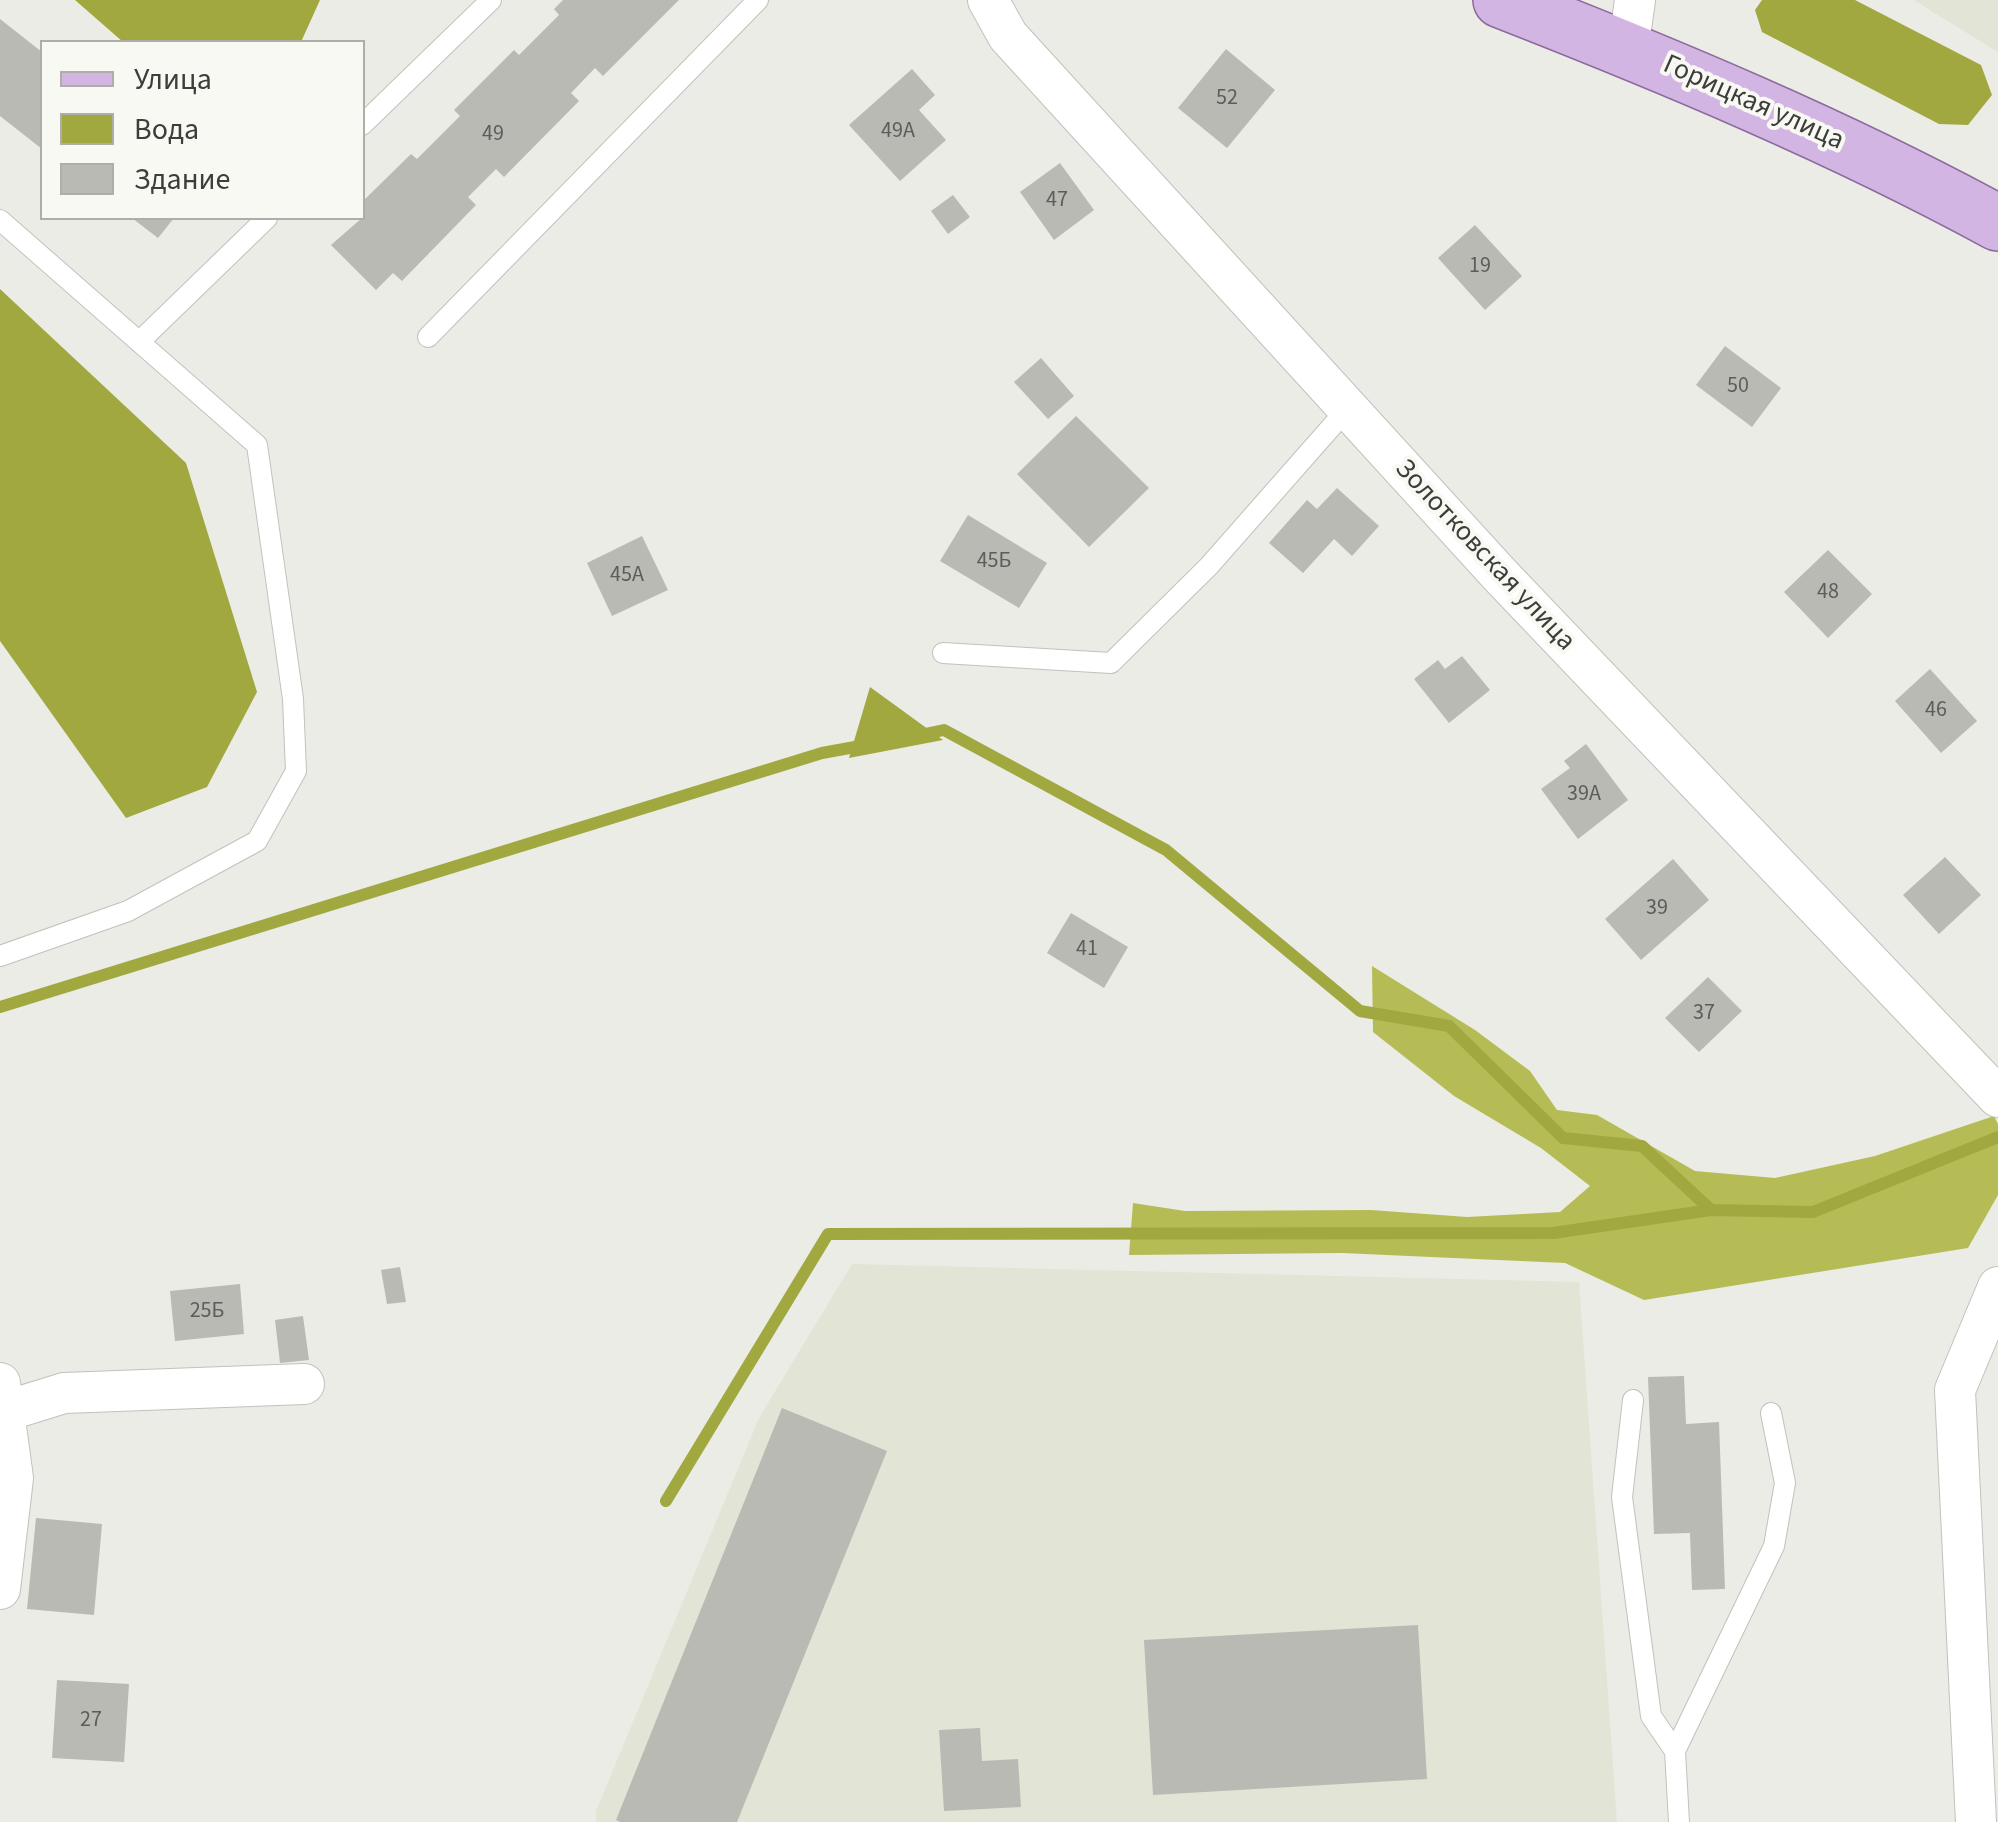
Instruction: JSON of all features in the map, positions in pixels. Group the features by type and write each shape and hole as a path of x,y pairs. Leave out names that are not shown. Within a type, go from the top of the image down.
{"main road":[{"name":"Горицкая улица","path":"1501,0 1631,25 1998,224"}],"street":[{"name":"Золотковская улица","path":"988,0 1008,36 1500,575 1998,1098"},
{"path":"1976,1822 1955,1390 1998,1287"},
{"path":"0,1589 13,1478 3,1396 304,1384"}],"lane":[{"path":"365,122 492,0"},
{"path":"428,337 758,0"},
{"path":"0,220 257,445 293,699 296,771 257,841 128,911 0,956"},
{"path":"139,342 266,220"},
{"path":"944,654 1110,663 1210,566 1348,408"},
{"path":"1633,1400 1622,1497 1651,1716 1675,1751"},
{"path":"1679,1822 1675,1751 1774,1546 1784,1483 1771,1413"}],"shaded area":[{"path":"1916,0 1998,0 1998,52 1915,1"},
{"path":"1372,966 1475,1030 1530,1071 1557,1110 1597,1115 1695,1171 1775,1178 1875,1156 1994,1116 1998,1124 1998,1195 1968,1248 1644,1300 1565,1263 1342,1253 1129,1255 1133,1203 1185,1211 1371,1210 1467,1217 1560,1212 1590,1186 1541,1148 1454,1096 1373,1032"},
{"path":"852,1264 1579,1282 1617,1822 596,1822 596,1811 759,1418"}],"water":[{"path":"75,0 320,0 302,40 121,40"},
{"path":"1762,0 1855,0 1981,65 1992,95 1968,125 1939,124 1762,32 1755,10"},
{"path":"0,289 186,463 257,692 207,787 126,818 0,641"},
{"path":"870,687 943,740 849,758"}],"building":[{"path":"563,0 679,0 603,76 595,68 571,93 579,101 504,177 496,169 468,197 476,205 402,281 393,273 376,290 331,245 360,220 365,220 365,199 411,154 417,159 460,116 454,110 514,50 519,55 559,15 554,9"},
{"path":"0,19 40,50 40,147 0,116"},
{"path":"1226,49 1275,90 1227,148 1178,108"},
{"path":"912,69 935,95 919,110 946,140 900,181 849,125"},
{"path":"1060,163 1094,210 1054,240 1020,192"},
{"path":"953,195 970,217 948,234 931,211"},
{"path":"135,220 172,220 158,238"},
{"path":"1475,225 1522,276 1485,310 1438,258"},
{"path":"1725,346 1781,388 1752,427 1696,385"},
{"path":"1041,358 1074,396 1048,419 1014,382"},
{"path":"1076,416 1149,488 1089,547 1017,474"},
{"path":"1337,488 1379,526 1352,556 1334,539 1303,573 1269,543 1307,500 1317,509"},
{"path":"968,515 1047,563 1019,608 940,561"},
{"path":"642,536 668,590 612,616 587,563"},
{"path":"1828,550 1872,594 1828,638 1784,592"},
{"path":"1462,656 1490,690 1449,723 1414,679 1438,660 1445,669"},
{"path":"1930,669 1977,721 1941,753 1895,701"},
{"path":"1586,744 1628,800 1578,839 1541,789 1570,768 1564,761"},
{"path":"1945,857 1981,895 1939,934 1903,895"},
{"path":"1673,859 1709,900 1641,960 1605,919"},
{"path":"1071,913 1128,947 1104,988 1047,953"},
{"path":"1708,977 1742,1011 1699,1052 1665,1018"},
{"path":"400,1267 406,1302 387,1304 381,1270"},
{"path":"240,1284 244,1334 175,1341 170,1291"},
{"path":"303,1316 309,1360 280,1363 275,1320"},
{"path":"1684,1376 1686,1424 1719,1422 1725,1589 1692,1590 1690,1533 1654,1534 1648,1377"},
{"path":"782,1408 887,1451 737,1822 620,1822 616,1820"},
{"path":"36,1518 102,1524 94,1615 27,1609"},
{"path":"1418,1625 1427,1779 1153,1795 1144,1640"},
{"path":"57,1680 129,1684 124,1762 52,1758"},
{"path":"980,1728 982,1761 1018,1759 1021,1807 944,1811 939,1730"}],"waterway":[{"path":"920,735 944,730 1166,850 1360,1011 1449,1026 1563,1138 1642,1146 1711,1210 1813,1212 1998,1137"},
{"path":"0,1007 822,753 866,745"},
{"path":"666,1501 828,1234 1553,1233 1711,1210"}]}
